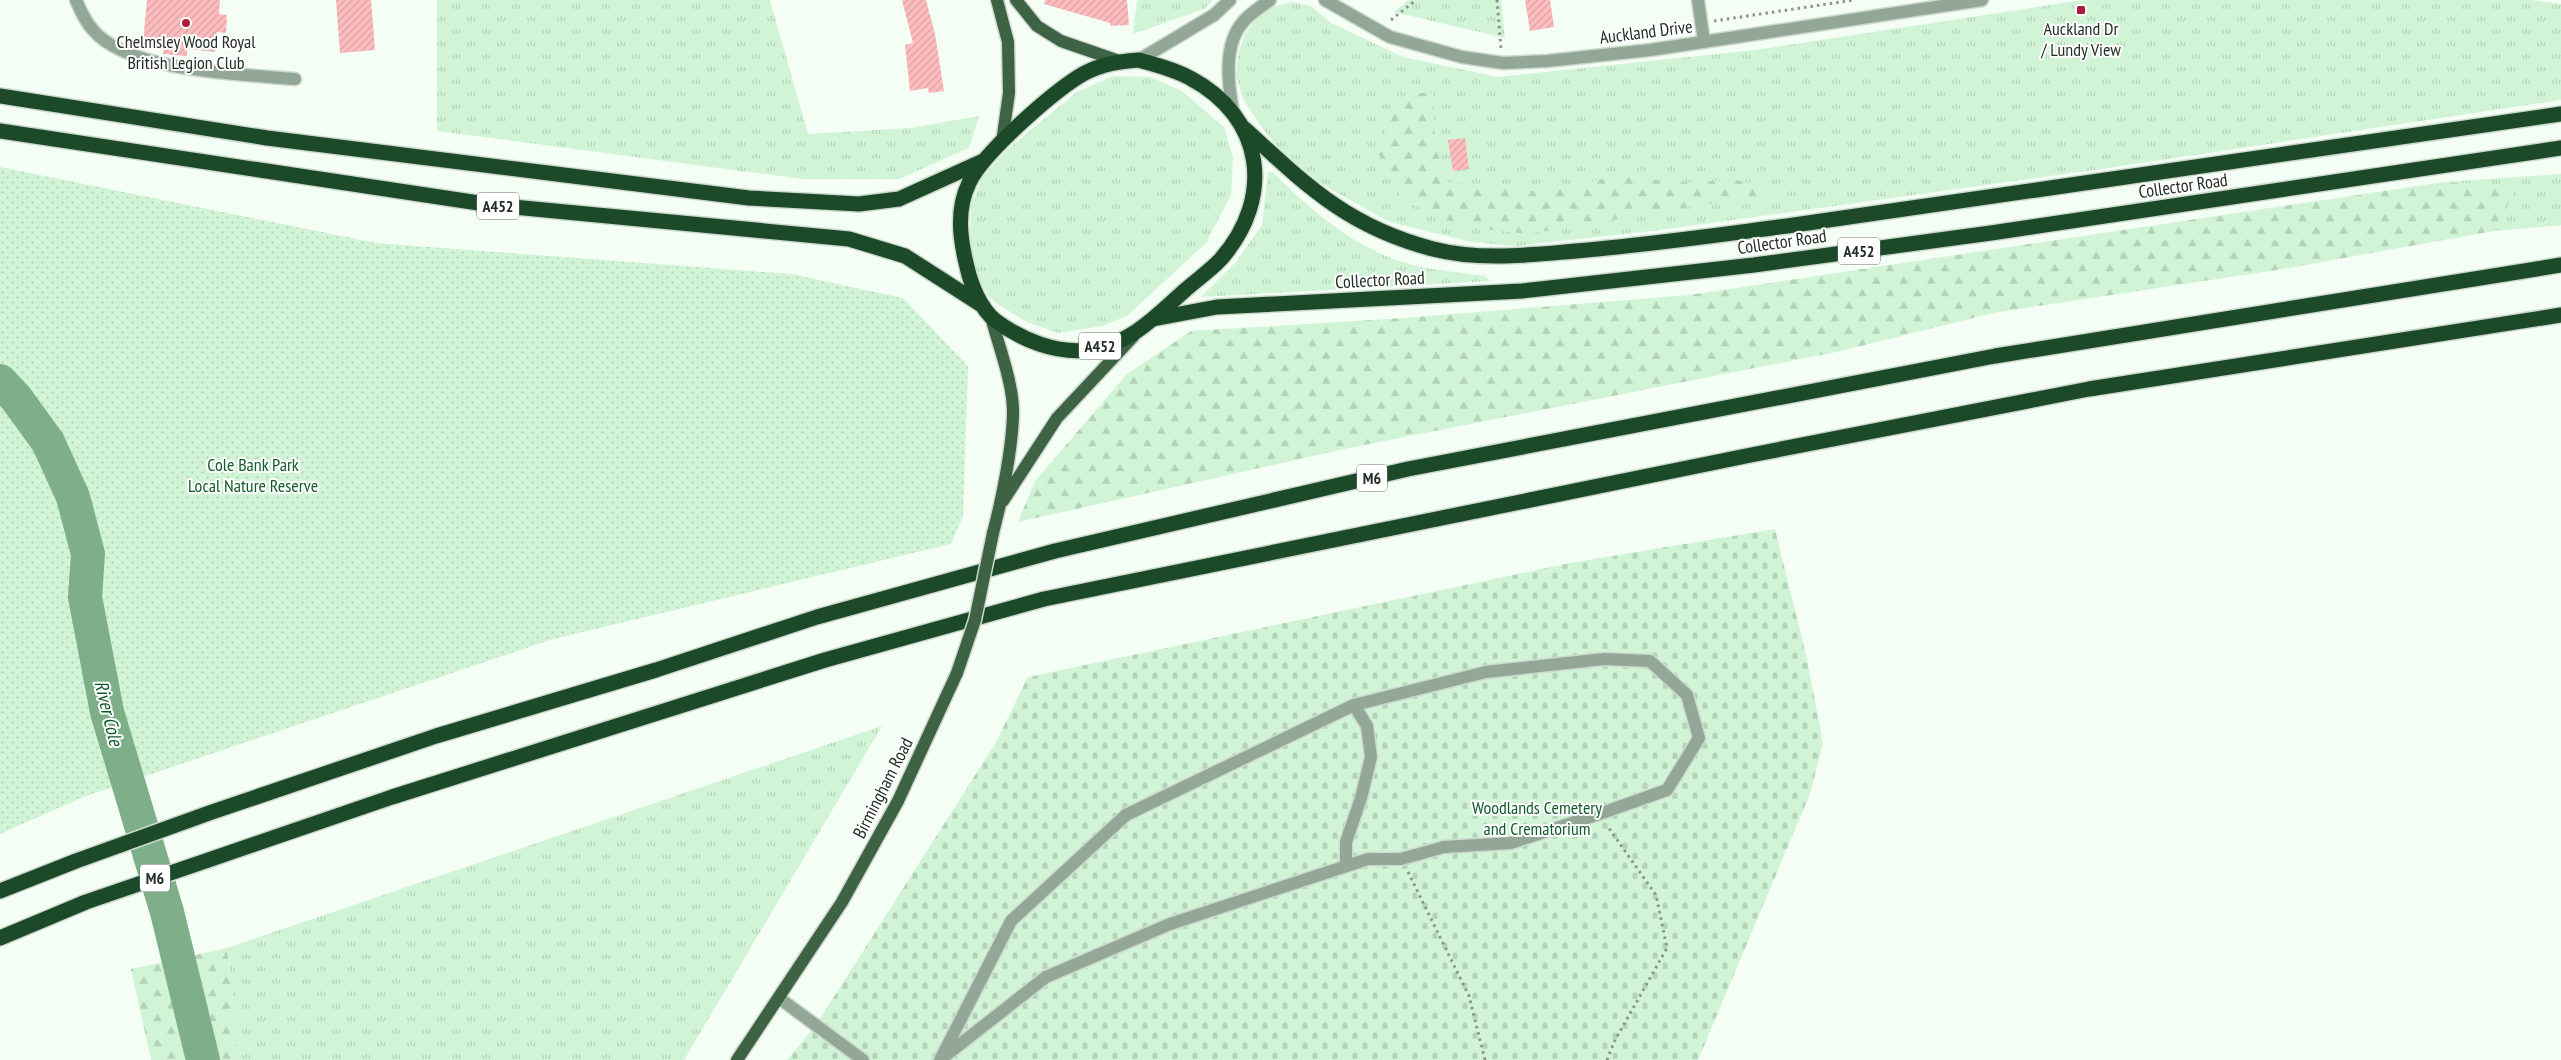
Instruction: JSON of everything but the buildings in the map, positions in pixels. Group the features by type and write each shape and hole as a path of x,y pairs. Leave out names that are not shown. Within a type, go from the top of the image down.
{"highway":[{"name":"A452","path":"0,131 492,206 850,239 905,256 987,312 1013,334 1030,342 1060,348 1089,350 1134,335 1220,259 1240,228 1254,198 1255,169 1245,129 1233,111 1192,78 1139,60 1119,61 1080,76 1002,142 983,161 969,182 962,202 960,238 968,272 987,312"},
{"name":"A452","path":"0,96 268,138 749,198 859,204 899,199 983,161"},
{"name":"Collector Road","path":"1245,129 1297,177 1343,213 1382,233 1435,250 1475,255 1519,256 1633,246 1993,198 2561,114"},
{"name":"Collector Road","path":"1153,319 1217,307 1522,291 1754,265 2333,183 2561,148"},
{"name":"M6","path":"0,891 76,861 212,812 436,736 656,670 817,617 1084,544 1408,469 1995,356 2561,265"},
{"name":"M6","path":"0,938 86,902 392,797 824,660 1044,599 1731,459 2089,389 2561,315"}],"main road":[{"path":"997,0 1008,42 1009,92 1002,142"},
{"path":"1016,0 1037,26 1062,41 1119,61"},
{"name":"Birmingham Road","path":"737,1060 842,902 894,810 928,741 957,674 975,620 1000,505 1014,414 1006,372 987,312"},
{"name":"Birmingham Road","path":"1000,505 1057,418 1134,335"}],"street":[{"path":"76,0 93,31 112,46 140,57 191,69 295,78"},
{"path":"1139,60 1214,15 1230,0"},
{"path":"1233,111 1228,82 1234,38 1242,23 1270,0"},
{"name":"Auckland Drive","path":"1325,0 1390,37 1462,57 1503,62 1547,61 1704,42 1982,0"},
{"path":"1698,0 1704,42"},
{"path":"1604,659 1650,661 1687,695 1699,738 1667,790 1511,843 1444,847 1402,859 1368,858 1170,924 1046,976 940,1060 1012,921 1126,815 1354,705 1486,672 1604,659"},
{"path":"1346,865 1346,842 1362,798 1371,757 1368,726 1354,705"},
{"path":"779,998 863,1060"}],"path":[{"path":"1390,22 1416,0"},
{"path":"1497,0 1503,62"},
{"path":"1628,35 1854,0"},
{"path":"1383,16 1390,22 1398,24"},
{"path":"1492,46 1511,48"},
{"path":"1599,814 1656,895 1667,948 1614,1042 1606,1060"},
{"path":"1402,859 1469,996 1485,1060"}],"green space":[{"path":"437,0 770,0 808,134 911,128 979,116 969,148 899,179 803,179 437,131"},
{"path":"1137,0 1213,0 1204,9 1133,34"},
{"path":"1409,0 1501,0 1505,38 1394,12"},
{"path":"2083,0 2531,0 2561,4 2561,100 2101,169 1660,230 1516,246 1472,242 1390,222 1318,182 1277,147 1243,99 1236,75 1239,51 1245,34 1256,19 1272,7 1291,2 1311,6 1331,23 1403,57 1498,77 1755,50"},
{"path":"1113,76 1150,77 1182,91 1224,127 1233,158 1231,195 1206,243 1127,316 1102,326 1058,333 1027,322 988,296 979,279 970,248 971,205 983,176 1007,150 1077,92"},
{"path":"1433,92 1435,145 1447,182 1542,192 1620,175 1672,183 1736,180 1779,188 1758,200 1706,204 1528,234 1459,226 1403,200 1378,153 1388,123 1408,94"},
{"name":"Cole Bank Park Local Nature Reserve","path":"0,167 376,243 791,274 903,298 968,366 963,516 951,544 553,639 83,797 0,834"},
{"path":"1268,172 1274,173 1320,216 1373,250 1413,265 1485,276 1490,281 1201,297 1236,262 1262,225"},
{"path":"2561,174 2561,225 2494,231 2517,187 2444,182"},
{"path":"2444,182 2518,186 2494,231 2277,270 1993,313 1841,351 1349,448 1018,522 1035,481 1127,374 1191,331 1404,318 1689,295"},
{"name":"Woodlands Cemetery and Crematorium","path":"1775,529 1807,659 1823,743 1810,794 1698,1060 787,1060 816,1025 995,744 1028,677 1570,563"},
{"path":"882,726 684,1060 239,1060 227,948"},
{"path":"227,948 239,1060 151,1060 131,969"}],"waterway":[{"name":"River Cole","path":"0,381 16,398 48,442 73,497 88,554 85,597 107,712 167,912 203,1060"}],"place":[{"name":"Auckland Dr / Lundy View","path":"2081,10"},
{"name":"Chelmsley Wood Royal British Legion Club","path":"186,23"}]}
